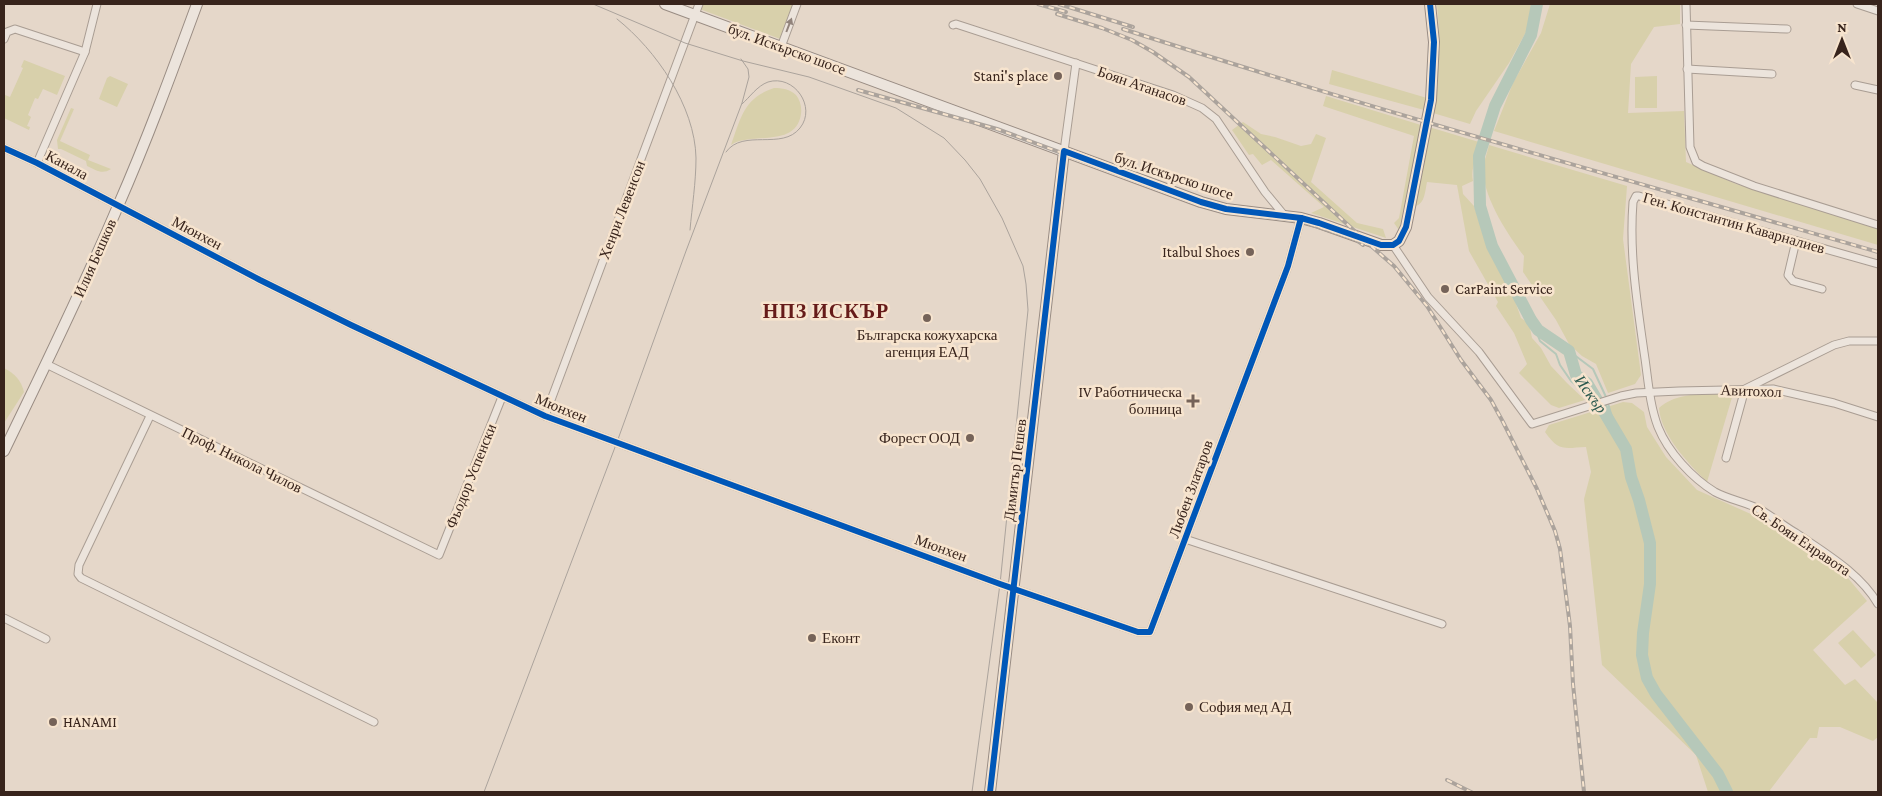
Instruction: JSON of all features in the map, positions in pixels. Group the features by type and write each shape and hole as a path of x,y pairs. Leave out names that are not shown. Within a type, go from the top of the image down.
{"street":[{"path":"37,162 85,52 97,4"},
{"name":"Илия Бешков","path":"4,451 118,206 152,126 197,4"},
{"name":"бул. Искърско шосе","path":"665,4 1201,202 1226,209 1300,218 1381,245 1394,244"},
{"name":"Хенри Левенсон","path":"545,416 699,4"},
{"path":"781,47 797,4"},
{"path":"1394,244 1399,241 1406,227 1431,100 1434,42 1430,4"},
{"path":"1686,4 1690,147 1696,162 1754,186 1878,225"},
{"path":"1858,4 1878,11"},
{"name":"Боян Атанасов","path":"952,24 1173,95 1209,113 1220,124 1265,192 1284,215"},
{"path":"1686,26 1787,29"},
{"path":"4,39 7,32 15,29 85,52"},
{"name":"Димитър Пешев","path":"990,792 1064,151 1076,63"},
{"path":"1687,69 1772,74"},
{"path":"1855,85 1878,90"},
{"name":"Канала","path":"4,148 37,162 118,206"},
{"name":"Ген. Константин Каварналиев","path":"1650,392 1631,252 1633,202 1636,196 1878,264"},
{"name":"Мюнхен","path":"118,206 318,309 545,416 1014,589"},
{"name":"Любен Златаров","path":"1014,589 1138,632 1150,632 1288,266 1300,218"},
{"path":"1796,241 1788,275 1793,281 1822,289"},
{"name":"Авитохол","path":"1394,244 1428,297 1479,352 1532,424 1621,396 1650,392 1745,389 1773,389 1799,394 1878,417"},
{"path":"1726,458 1745,389 1834,345 1849,341 1878,341"},
{"name":"Проф. Никола Чилов","path":"46,364 439,555"},
{"name":"Св. Боян Енравота","path":"1650,392 1653,411 1659,428 1683,464 1698,480 1715,492 1761,510 1808,542 1853,574 1865,585 1878,604"},
{"name":"Фьодор Успенски","path":"439,555 502,396"},
{"path":"150,416 79,565 78,574 81,578 374,722"},
{"path":"1185,539 1442,624"},
{"path":"4,618 46,639"}],"shaded area":[{"path":"699,4 797,4 783,40 697,8"},
{"path":"1437,4 1532,4 1526,32 1509,63 1476,111 1470,124 1433,113 1440,45"},
{"path":"1550,4 1680,4 1680,24 1654,27 1631,64 1628,113 1684,111 1686,162 1736,184 1878,229 1878,245 1494,131 1513,83 1541,33"},
{"path":"24,60 65,76 57,95 43,89 38,99 35,98 28,115 31,117 27,126 30,127 29,130 4,118 4,97 5,95 10,97 23,68 21,67"},
{"path":"1332,70 1427,98 1424,110 1329,84"},
{"path":"110,76 128,84 117,107 99,99 107,78"},
{"path":"1657,76 1657,108 1635,108 1635,77"},
{"path":"774,88 789,90 797,97 801,114 797,125 791,132 782,135 749,139 731,145 741,117 750,103 764,92"},
{"path":"1326,96 1421,125 1399,230 1394,223 1399,218 1414,136 1323,106"},
{"path":"71,108 74,109 60,141 90,155 88,160 111,169 105,172 96,170 87,166 86,161 58,149 57,140"},
{"path":"1243,122 1261,134 1301,146 1311,144 1316,134 1326,138 1311,182 1357,223 1383,229 1386,238 1311,213 1324,207 1271,160 1262,165 1253,154 1249,155 1232,130"},
{"path":"1429,127 1479,142 1472,176 1473,181 1462,186 1463,194 1474,206 1486,242 1515,301 1521,318 1529,323 1532,338 1541,348 1551,366 1585,400 1559,408 1551,405 1519,373 1527,364 1514,333 1496,306 1498,302 1469,251 1457,185 1427,182 1423,199 1416,206 1414,202"},
{"path":"1489,145 1627,186 1623,239 1641,375 1635,384 1608,393 1596,364 1582,356 1569,344 1556,320 1523,272 1524,256 1498,217 1485,183 1483,169"},
{"path":"4,368 17,378 24,392 4,423"},
{"path":"1733,394 1707,482 1684,457 1670,438 1661,418 1659,408 1684,396"},
{"path":"1623,402 1632,403 1644,412 1647,427 1666,457 1697,490 1762,519 1848,578 1867,601 1813,650 1845,685 1855,679 1878,703 1878,737 1873,741 1840,727 1819,727 1817,738 1810,738 1770,790 1771,792 1708,792 1696,755 1602,665 1584,499 1591,472 1586,447 1558,446 1545,432 1549,425"},
{"path":"1853,630 1876,655 1861,668 1838,643"}],"waterway":[{"name":"Искър","path":"1537,4 1531,35 1495,106 1479,156 1480,206 1492,246 1531,320 1538,330 1569,351 1576,375 1587,383 1626,449 1631,477 1650,543 1650,584 1642,655 1647,678 1656,694 1718,774 1727,792"},
{"path":"1533,323 1540,341 1556,354 1560,365 1571,381 1596,402"},
{"path":"1569,351 1593,369 1606,397 1616,430"}],"tram line":[{"path":"593,4 685,43 743,61 809,77 896,108 944,138 980,179 1002,218 1023,266 1028,310 1000,584 972,792"},
{"path":"617,19 646,46 659,63 681,99 689,119 694,138 696,158 690,230"},
{"path":"484,792 617,442 742,103 749,77 748,69 741,59"},
{"path":"726,152 733,145 742,141 783,138 792,135 805,120 806,111 800,94 786,83 778,81 768,82 757,89 742,104"}],"railway":[{"path":"1038,4 1066,12"},
{"path":"1059,4 1133,27"},
{"path":"1057,14 1102,28 1132,40 1189,77 1394,266 1427,306 1461,360 1491,400 1537,489 1555,531 1560,549 1570,626 1573,684 1584,792"},
{"path":"1123,29 1405,116 1878,252"},
{"path":"858,90 997,129 1192,201 1223,210 1301,221 1355,239 1363,245"},
{"path":"1447,780 1471,792"}],"cycle path":[{"path":"990,792 1064,151 1201,202 1226,209 1301,218 1381,245 1393,245 1399,241 1406,227 1431,100 1434,42 1430,4"},
{"path":"4,148 37,163 260,280 545,416 1000,584 1138,632 1150,632 1288,266 1301,218"}],"place":[{"name":"Stani's place","path":"1058,76"},
{"name":"Italbul Shoes","path":"1250,252"},
{"name":"CarPaint Service","path":"1445,289"},
{"name":"Българска кожухарска агенция ЕАД","path":"927,318"},
{"name":"IV Работническа болница","path":"1193,401"},
{"name":"Форест ООД","path":"970,438"},
{"name":"Еконт","path":"812,638"},
{"name":"София мед АД","path":"1189,707"},
{"name":"HANAMI","path":"53,722"}],"district":[{"name":"НПЗ ИСКЪР","path":"826,311"}]}
